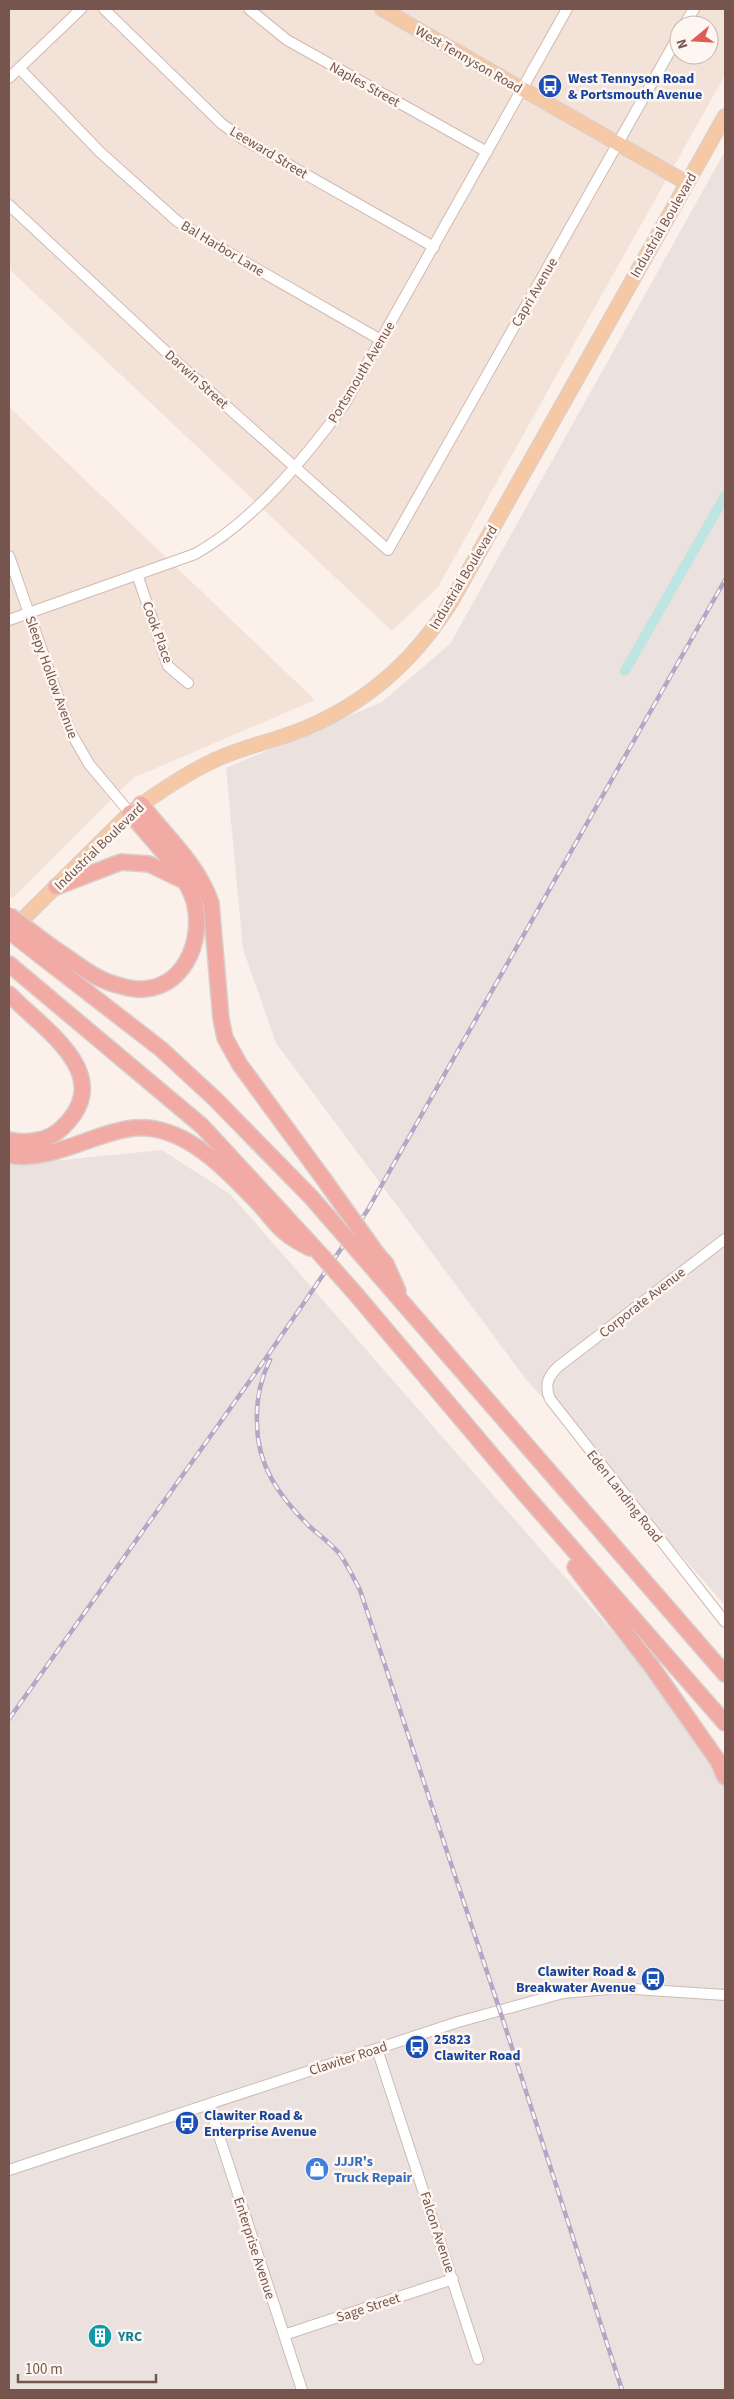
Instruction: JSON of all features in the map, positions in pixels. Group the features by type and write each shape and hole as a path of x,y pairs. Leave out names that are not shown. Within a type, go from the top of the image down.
{"highway":[{"path":"9,932 111,984 137,989 156,986 172,978 185,964 195,945 196,912 192,895 184,881 136,809"},
{"path":"136,809 192,865 205,886 211,903 221,1019 230,1050 323,1178 374,1261 406,1308 725,1674"},
{"path":"56,887 121,862 149,864 184,881"},
{"path":"9,915 47,952 161,1049 214,1099 374,1261"},
{"path":"9,964 202,1126 290,1228"},
{"path":"9,994 70,1054 78,1067 82,1084 81,1104 73,1117 58,1131 26,1143 9,1140"},
{"path":"9,1155 22,1156 49,1152 128,1129 164,1131 184,1138 194,1145 322,1256 523,1492 725,1723"},
{"path":"523,1492 539,1520 663,1682 718,1761 725,1776"}],"main road":[{"name":"West Tennyson Road","path":"382,9 686,183"},
{"name":"Industrial Boulevard","path":"9,932 136,809 180,778 217,759 326,720 384,682 409,658 434,629 451,602 725,116"}],"street":[{"path":"9,78 81,9"},
{"name":"Leeward Street","path":"104,9 222,124 243,139 434,247"},
{"name":"Naples Street","path":"249,9 287,40 487,152"},
{"name":"Portsmouth Avenue","path":"9,620 195,554 219,541 260,505 320,437 344,405 567,9"},
{"name":"Capri Avenue","path":"388,550 669,53"},
{"name":"Bal Harbor Lane","path":"19,68 100,152 177,221 222,249 381,340"},
{"name":"Darwin Street","path":"9,205 293,467 388,550"},
{"name":"Sleepy Hollow Avenue","path":"9,556 78,748 136,809"},
{"name":"Cook Place","path":"137,574 168,666 188,683"},
{"name":"Corporate Avenue","path":"559,1366 725,1239"},
{"name":"Eden Landing Road","path":"559,1366 552,1372 546,1384 550,1399 725,1622"},
{"name":"Clawiter Road","path":"9,2170 458,2022 563,1993 619,1988 725,1995"},
{"name":"Falcon Avenue","path":"377,2049 478,2359"},
{"name":"Enterprise Avenue","path":"209,2105 302,2390"},
{"name":"Sage Street","path":"284,2335 453,2279"}],"shaded area":[{"path":"9,9 725,9 725,75 438,587 392,631 9,269"},
{"path":"725,151 725,1605 525,1378 276,1043 243,949 226,768 382,702 450,644"},
{"path":"9,407 315,700 133,778 13,898 9,895"},
{"path":"162,1150 230,1194 725,1760 725,2390 9,2390 9,1157 32,1163"}],"waterway":[{"path":"625,671 725,496"}],"railway":[{"path":"9,1719 266,1358 367,1211 725,580"},
{"path":"270,1360 261,1383 257,1407 258,1438 265,1466 279,1491 297,1514 339,1553 360,1590 504,2023 622,2390"}],"place":[{"name":"West Tennyson Road & Portsmouth Avenue","path":"550,86"},
{"name":"Clawiter Road & Breakwater Avenue","path":"653,1979"},
{"name":"25823 Clawiter Road","path":"417,2047"},
{"name":"Clawiter Road & Enterprise Avenue","path":"187,2123"},
{"name":"JJJR's Truck Repair","path":"317,2169"},
{"name":"YRC","path":"100,2336"}]}
